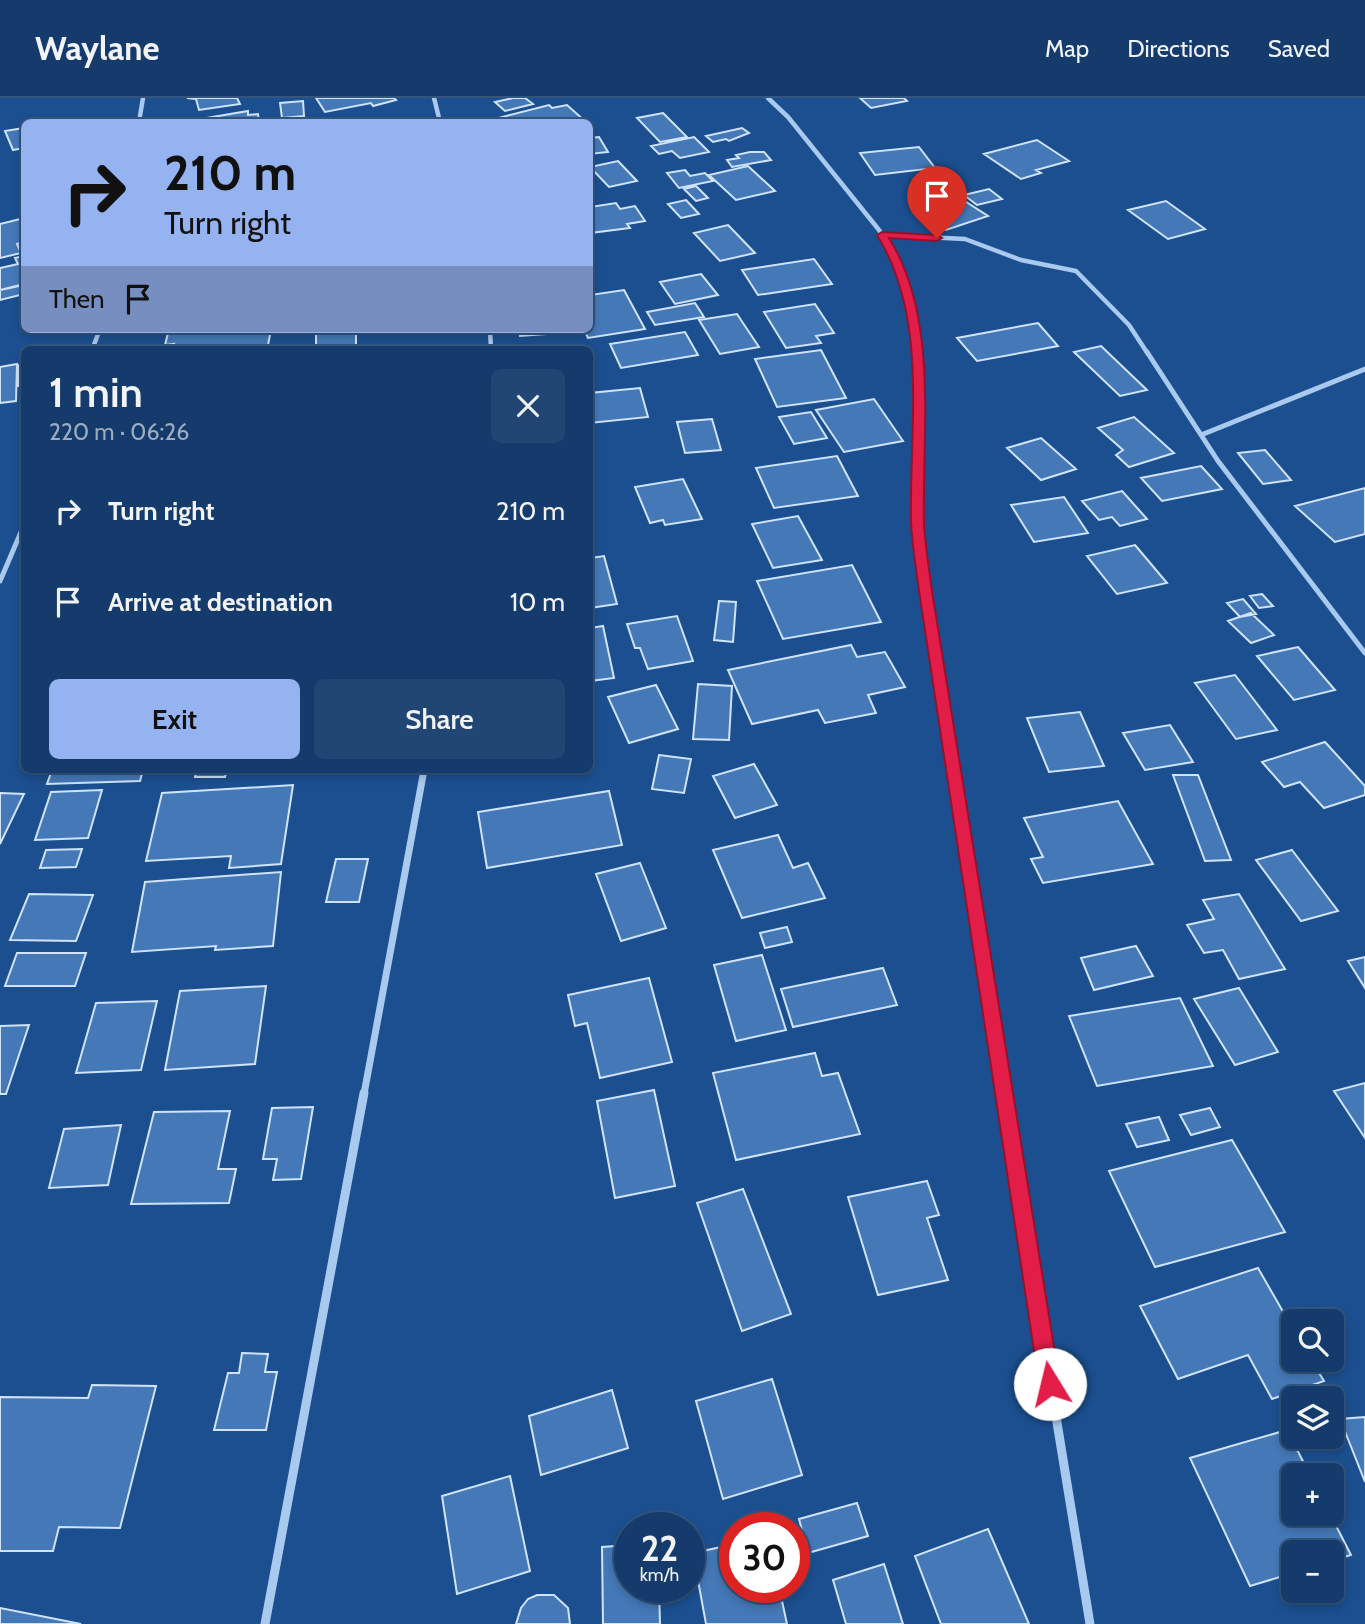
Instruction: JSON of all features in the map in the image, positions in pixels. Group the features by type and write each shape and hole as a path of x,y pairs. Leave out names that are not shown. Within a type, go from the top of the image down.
{"street":[{"path":"140,119 144,98"},
{"path":"434,98 439,119"},
{"path":"768,98 788,117 882,235 898,261 911,306 917,360 918,525 925,591 1023,1225 1090,1624"},
{"path":"882,235 965,239 1021,260 1076,271 1129,324 1226,472 1365,653"},
{"path":"1201,435 1365,369"},
{"path":"0,581 21,532"},
{"path":"265,1624 423,773"}],"building":[{"path":"187,98 237,98 240,104 199,110 196,99"},
{"path":"316,98 394,98 396,100 325,112"},
{"path":"525,98 533,104 505,111 495,102"},
{"path":"860,98 904,98 907,101 871,108"},
{"path":"303,101 304,116 282,118 280,103"},
{"path":"549,105 552,108 567,105 583,119 495,119"},
{"path":"248,111 248,115 258,114 259,119 201,119"},
{"path":"663,113 687,137 660,142 637,118"},
{"path":"21,128 21,149 13,150 5,131"},
{"path":"742,128 749,133 729,141 726,139 713,142 706,136"},
{"path":"599,137 608,152 593,154 593,138"},
{"path":"694,137 709,152 680,158 672,151 659,154 651,146"},
{"path":"1037,140 1069,161 1036,170 1041,173 1021,179 984,154"},
{"path":"919,147 935,168 875,175 860,153"},
{"path":"764,152 771,160 732,167 727,160 739,158 736,155"},
{"path":"618,161 637,181 609,187 593,170 593,166"},
{"path":"748,166 775,191 736,200 709,175"},
{"path":"685,170 690,176 705,173 713,181 679,188 667,173"},
{"path":"696,186 708,198 696,201 684,189"},
{"path":"989,189 1002,199 977,205 964,195"},
{"path":"960,198 988,216 946,230 917,211"},
{"path":"686,200 699,214 681,218 668,204"},
{"path":"1166,201 1205,229 1168,239 1128,210"},
{"path":"616,203 620,209 635,206 645,221 627,224 630,228 593,233 593,207"},
{"path":"21,219 21,243 17,244 21,253 0,258 0,224"},
{"path":"728,225 755,253 720,261 694,233"},
{"path":"21,257 21,285 0,290 0,268 18,264 15,258"},
{"path":"814,259 832,284 758,295 742,270"},
{"path":"701,274 718,295 675,304 660,282"},
{"path":"21,286 21,295 0,300 0,290"},
{"path":"624,290 645,329 588,338 586,333 593,333 593,295"},
{"path":"695,303 704,317 655,325 647,312"},
{"path":"815,304 834,333 816,336 821,343 786,348 764,312"},
{"path":"737,314 759,347 720,354 699,320"},
{"path":"1038,323 1058,346 977,361 957,338"},
{"path":"685,332 698,355 621,368 610,344"},
{"path":"168,333 270,333 268,346 165,345"},
{"path":"316,333 356,333 356,346 316,346"},
{"path":"520,333 546,333 546,334 520,336"},
{"path":"1101,346 1147,390 1120,396 1074,352"},
{"path":"821,350 846,398 777,407 755,359"},
{"path":"17,364 16,401 0,403 0,367"},
{"path":"19,365 21,386 18,386"},
{"path":"640,388 648,417 593,423 593,393"},
{"path":"874,399 903,441 844,452 816,410"},
{"path":"811,412 827,438 794,444 779,417"},
{"path":"1134,417 1174,453 1129,467 1116,455 1123,450 1098,428"},
{"path":"712,419 721,450 685,453 677,422"},
{"path":"1041,438 1076,469 1041,480 1007,448"},
{"path":"1265,450 1291,480 1263,484 1238,453"},
{"path":"837,456 858,496 774,508 756,468"},
{"path":"1201,466 1222,489 1162,501 1141,478"},
{"path":"683,479 702,519 665,525 663,520 650,523 635,487"},
{"path":"1365,488 1365,534 1335,542 1295,506"},
{"path":"1122,491 1147,519 1120,526 1112,517 1099,520 1082,501"},
{"path":"1064,497 1088,533 1034,542 1011,505"},
{"path":"798,516 822,560 773,568 752,524"},
{"path":"1135,545 1167,583 1117,594 1087,556"},
{"path":"604,556 617,604 593,608 593,558"},
{"path":"852,565 881,622 783,639 757,581"},
{"path":"1262,594 1273,606 1259,608 1250,596"},
{"path":"1243,599 1256,614 1240,617 1227,603"},
{"path":"719,601 736,602 733,642 714,640"},
{"path":"1251,613 1274,635 1251,643 1228,621"},
{"path":"677,616 693,661 648,669 640,648 635,648 627,624"},
{"path":"603,626 614,678 593,681 593,628"},
{"path":"851,645 857,657 885,652 905,687 868,695 876,713 825,723 818,710 752,724 728,670"},
{"path":"1298,647 1335,690 1294,700 1257,656"},
{"path":"1235,675 1277,730 1236,739 1195,683"},
{"path":"698,684 732,686 729,740 693,739"},
{"path":"656,685 678,729 629,743 608,697"},
{"path":"1080,712 1104,766 1049,772 1027,718"},
{"path":"1170,725 1193,762 1145,770 1123,733"},
{"path":"1325,742 1365,786 1365,795 1324,808 1300,782 1284,787 1262,762"},
{"path":"659,755 691,759 684,793 652,789"},
{"path":"754,764 777,805 735,818 713,776"},
{"path":"51,773 142,773 140,781 47,784"},
{"path":"196,773 226,773 225,777 195,777"},
{"path":"1173,775 1198,775 1231,860 1205,861"},
{"path":"293,785 281,864 229,868 231,856 146,861 162,793"},
{"path":"102,790 88,838 35,840 51,792"},
{"path":"609,791 622,845 487,868 478,812"},
{"path":"0,793 24,794 0,844"},
{"path":"1118,801 1153,864 1043,883 1031,859 1043,857 1024,818"},
{"path":"778,835 793,868 808,863 825,898 742,918 713,850"},
{"path":"82,849 76,867 40,868 46,850"},
{"path":"1292,850 1338,911 1301,921 1256,860"},
{"path":"336,859 368,859 359,902 326,902"},
{"path":"640,863 666,928 621,941 596,874"},
{"path":"281,872 273,946 215,950 216,946 132,952 145,882"},
{"path":"29,894 93,895 76,941 10,940"},
{"path":"1239,894 1285,969 1239,979 1223,950 1204,953 1187,925 1214,919 1203,900"},
{"path":"787,927 792,942 765,948 760,933"},
{"path":"1136,946 1153,976 1094,990 1081,958"},
{"path":"17,953 86,953 75,986 5,986"},
{"path":"762,955 786,1030 736,1041 714,965"},
{"path":"1365,957 1365,988 1348,961"},
{"path":"883,968 897,1005 793,1027 781,989"},
{"path":"649,978 672,1062 600,1078 587,1023 575,1026 568,995"},
{"path":"266,986 255,1064 165,1070 180,991"},
{"path":"1239,988 1278,1052 1235,1065 1194,999"},
{"path":"1180,998 1213,1066 1097,1086 1069,1016"},
{"path":"157,1001 141,1070 76,1073 96,1003"},
{"path":"29,1025 6,1094 0,1094 0,1026"},
{"path":"815,1053 822,1076 838,1073 860,1134 736,1160 713,1073"},
{"path":"1365,1083 1365,1138 1334,1091"},
{"path":"654,1090 675,1186 615,1198 597,1101"},
{"path":"313,1107 301,1179 273,1180 277,1159 263,1159 272,1108"},
{"path":"1210,1108 1220,1127 1191,1135 1180,1115"},
{"path":"230,1111 218,1169 236,1169 229,1203 131,1204 154,1112"},
{"path":"1159,1117 1169,1140 1137,1147 1126,1124"},
{"path":"121,1125 108,1185 49,1188 64,1129"},
{"path":"1232,1140 1285,1232 1155,1267 1109,1171"},
{"path":"927,1181 939,1215 927,1218 948,1280 878,1295 848,1197"},
{"path":"743,1189 791,1314 742,1331 697,1203"},
{"path":"1258,1268 1282,1309 1281,1372 1318,1372 1324,1381 1310,1386 1281,1386 1281,1396 1272,1399 1248,1355 1178,1379 1140,1306"},
{"path":"242,1353 268,1354 265,1372 277,1372 266,1430 214,1430 228,1373 239,1373"},
{"path":"772,1379 802,1475 723,1499 696,1401"},
{"path":"92,1385 156,1386 120,1528 59,1527 53,1551 0,1551 0,1397 88,1398"},
{"path":"612,1390 628,1448 541,1475 529,1416"},
{"path":"1365,1417 1365,1482 1344,1429 1344,1419"},
{"path":"1281,1432 1281,1449 1297,1449 1304,1463 1281,1463 1281,1526 1336,1526 1343,1540 1281,1540 1281,1577 1250,1586 1190,1458"},
{"path":"510,1476 530,1571 457,1594 442,1496"},
{"path":"857,1503 868,1536 810,1552 810,1516"},
{"path":"988,1529 1029,1624 941,1624 915,1556"},
{"path":"1344,1541 1351,1555 1344,1557"},
{"path":"614,1546 614,1603 659,1603 660,1624 603,1624 602,1547"},
{"path":"719,1547 719,1603 782,1603 787,1624 706,1624 702,1603 705,1603 705,1550"},
{"path":"884,1564 903,1624 846,1624 833,1580"},
{"path":"537,1595 554,1595 568,1608 570,1624 516,1624 521,1608 528,1599"},
{"path":"0,1608 81,1624 0,1624"}],"route":[{"path":"937,238 882,235 898,261 911,306 917,360 918,525 925,591 1050,1384"}]}
